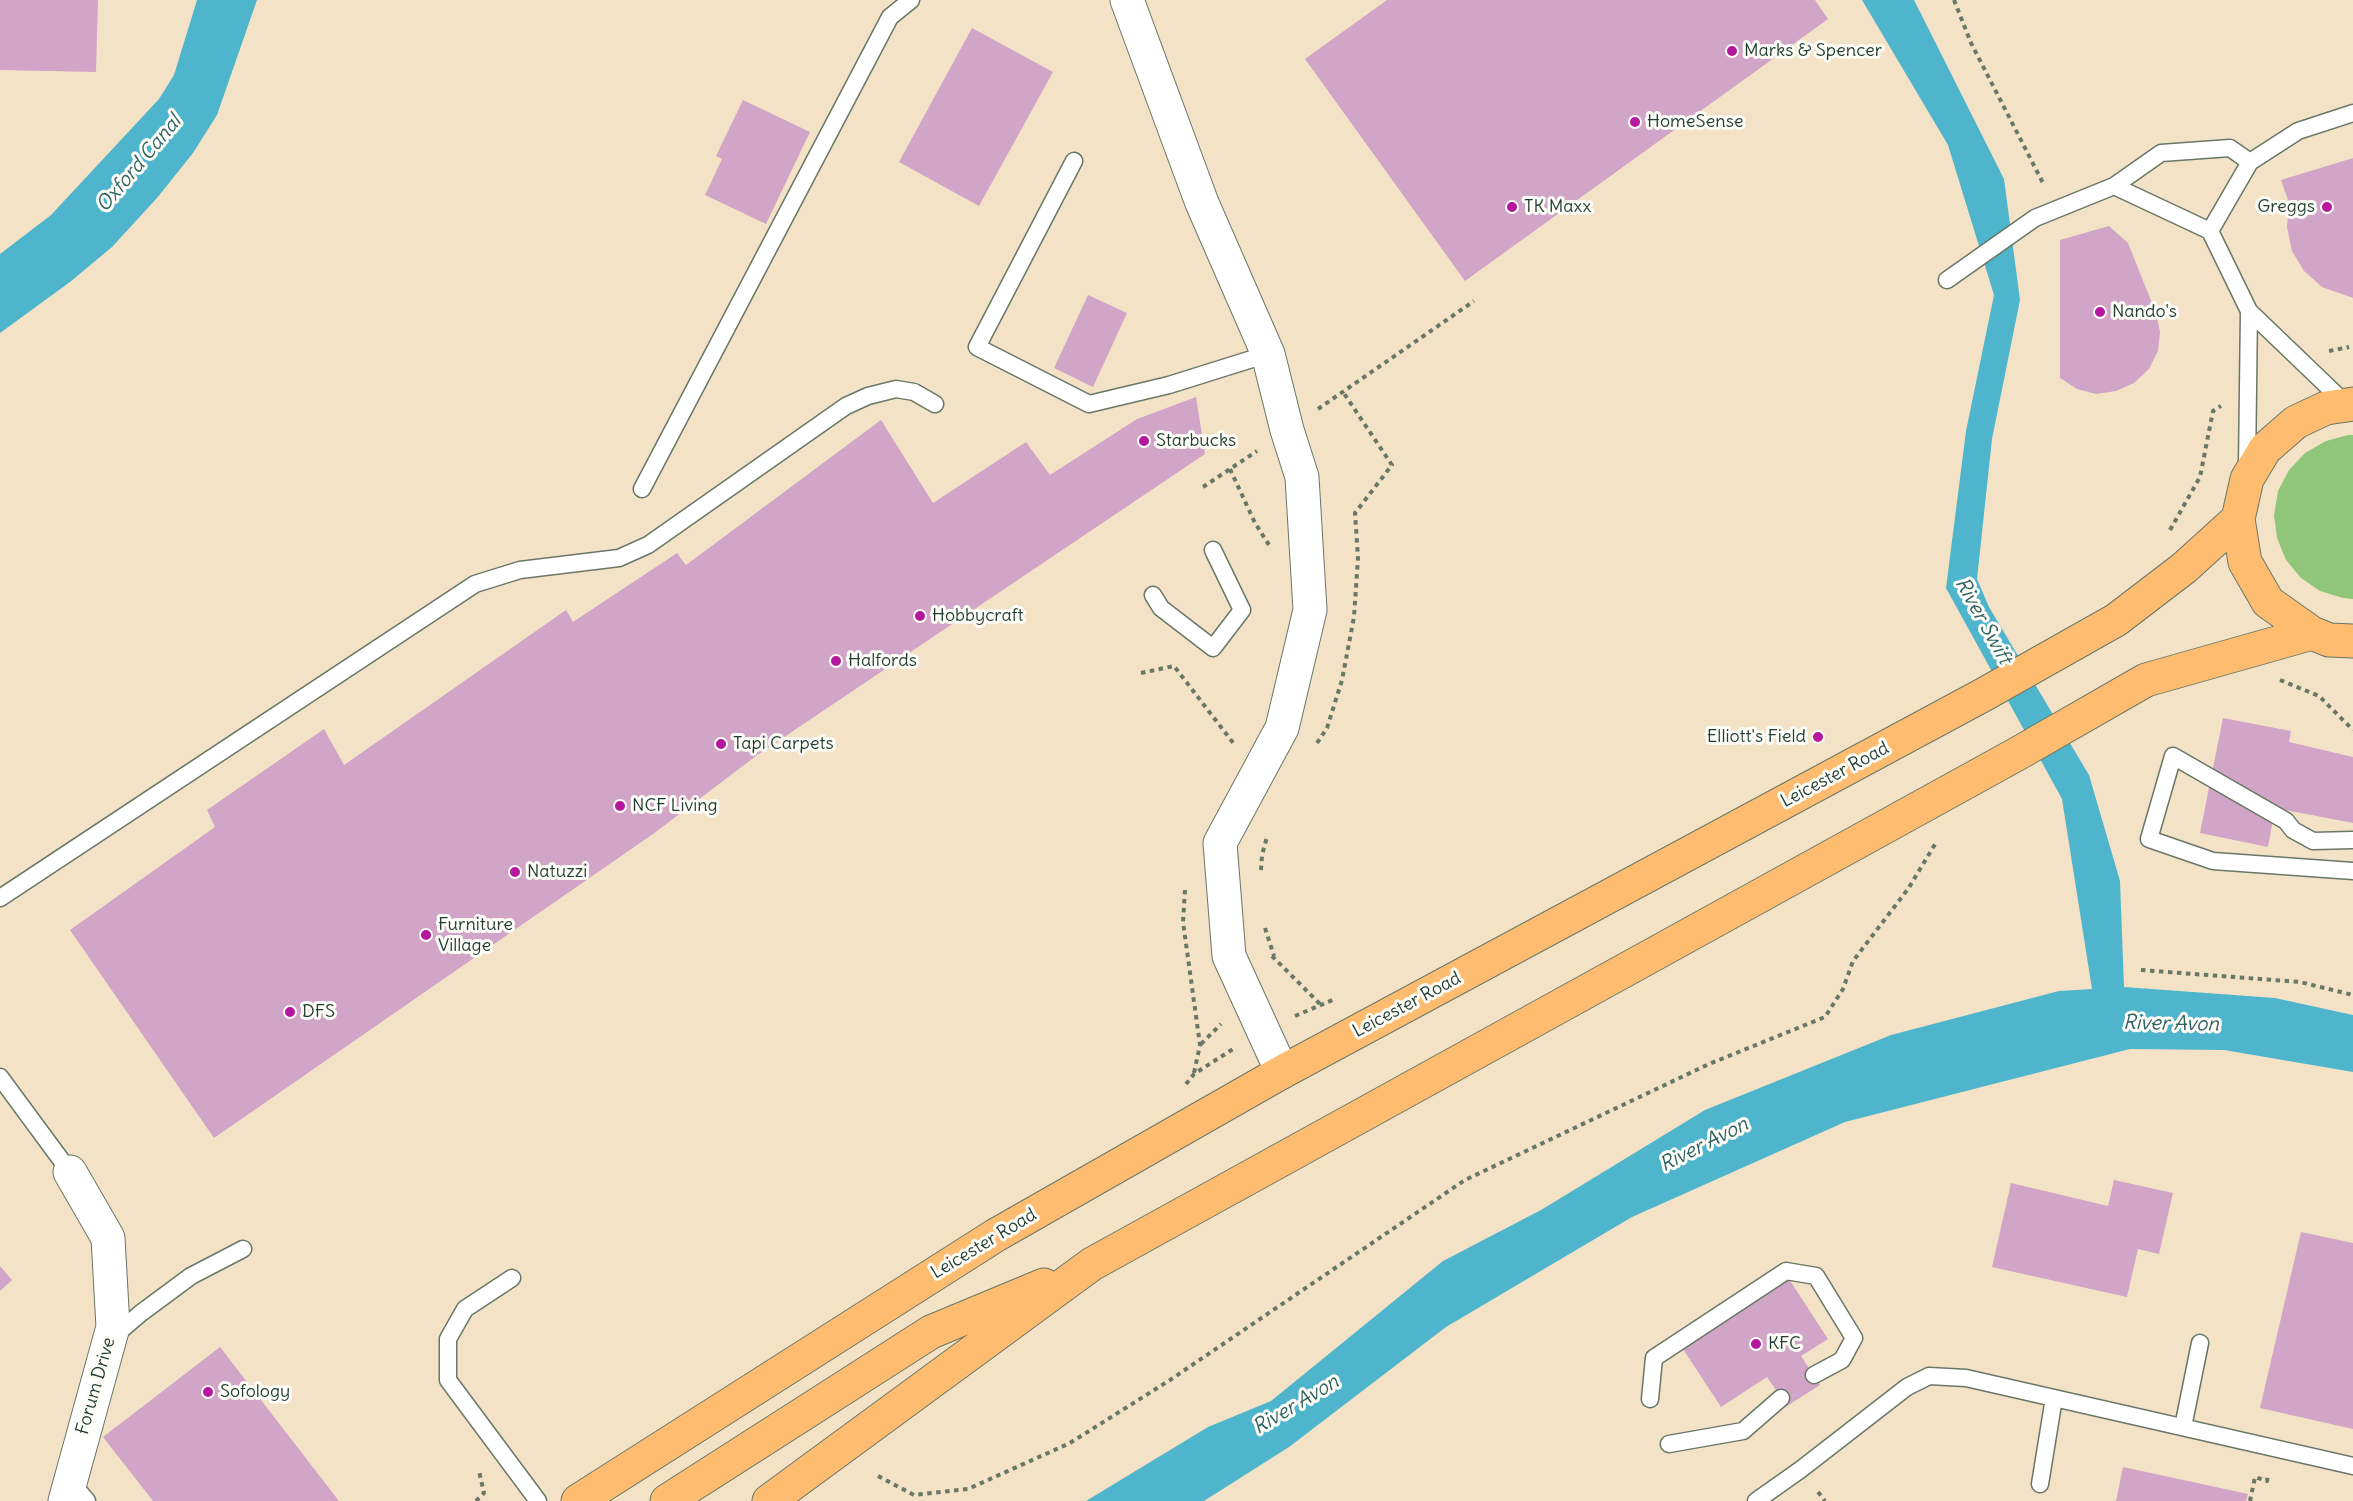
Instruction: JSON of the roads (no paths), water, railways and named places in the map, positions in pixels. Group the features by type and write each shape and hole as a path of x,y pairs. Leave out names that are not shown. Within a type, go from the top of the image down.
{"highway":[{"path":"2350,404 2326,408 2296,422 2265,449 2247,479 2238,519 2245,562 2268,602 2312,633 2329,640 2352,644"},
{"name":"Leicester Road","path":"578,1501 996,1235 1282,1072 1983,695 2116,620 2184,568 2238,519"},
{"path":"667,1501 931,1332 1092,1264 2017,754 2146,680 2312,633"},
{"path":"769,1501 1092,1264"}],"street":[{"path":"1127,0 1202,203 1268,354 1287,430 1302,477 1310,610 1282,728 1220,843 1229,956 1282,1072"},
{"name":"Forum Drive","path":"70,1172 108,1239 113,1327 74,1494"}],"lane":[{"path":"642,489 890,17 911,0"},
{"path":"2210,231 2250,162 2298,131 2353,113"},
{"path":"1947,280 2035,218 2114,186 2161,153 2230,148 2250,162"},
{"path":"1074,161 977,347 1089,404 1169,385 1268,354"},
{"path":"2114,186 2210,231 2249,311 2350,404"},
{"path":"2247,479 2249,311"},
{"path":"0,898 475,584 520,570 619,558 648,545 846,406 868,396 896,389 905,390 914,392 935,404"},
{"path":"1153,595 1161,609 1213,648 1242,610 1213,550"},
{"path":"2353,840 2313,841 2293,830 2286,821 2173,756 2150,839 2213,861 2353,871"},
{"path":"0,1077 70,1172"},
{"path":"110,1340 141,1313 191,1276 243,1249"},
{"path":"1650,1400 1654,1358 1786,1271 1816,1276 1854,1338 1842,1360 1814,1375"},
{"path":"512,1278 465,1310 448,1339 448,1380 538,1501"},
{"path":"2183,1427 2200,1343"},
{"path":"1756,1501 1907,1388 1929,1376 1966,1378 2353,1466"},
{"path":"1669,1444 1743,1431 1781,1398"},
{"path":"2040,1484 2054,1398"}],"water":[{"name":"Oxford Canal","path":"197,0 257,0 217,115 193,153 157,198 112,247 70,282 0,333 0,254 51,215 159,99 174,75"},
{"path":"1862,0 1914,0 2004,179 2020,300 1992,439 1977,579 1989,607 2089,775 2120,881 2124,987 2275,998 2353,1015 2353,1072 2224,1050 2130,1049 1845,1122 1632,1217 1446,1327 1289,1447 1204,1501 1086,1501 1208,1427 1271,1401 1443,1261 1541,1210 1705,1110 1891,1035 2059,991 2092,989 2062,799 1946,588 1966,431 1994,295 1948,145"}],"place":[{"name":"Marks & Spencer","path":"1732,51"},
{"name":"HomeSense","path":"1635,122"},
{"name":"TK Maxx","path":"1512,207"},
{"name":"Greggs","path":"2327,207"},
{"name":"Nando's","path":"2100,312"},
{"name":"Starbucks","path":"1144,441"},
{"name":"Hobbycraft","path":"920,616"},
{"name":"Halfords","path":"836,661"},
{"name":"Elliott's Field","path":"1818,737"},
{"name":"Tapi Carpets","path":"721,744"},
{"name":"NCF Living","path":"620,806"},
{"name":"Natuzzi","path":"515,872"},
{"name":"Furniture Village","path":"426,935"},
{"name":"DFS","path":"290,1012"},
{"name":"KFC","path":"1756,1344"},
{"name":"Sofology","path":"208,1392"}],"water label":[{"name":"River Swift","path":"1983,621"},
{"name":"River Avon","path":"2171,1024"},
{"name":"River Avon","path":"1704,1145"},
{"name":"River Avon","path":"1296,1405"}]}
